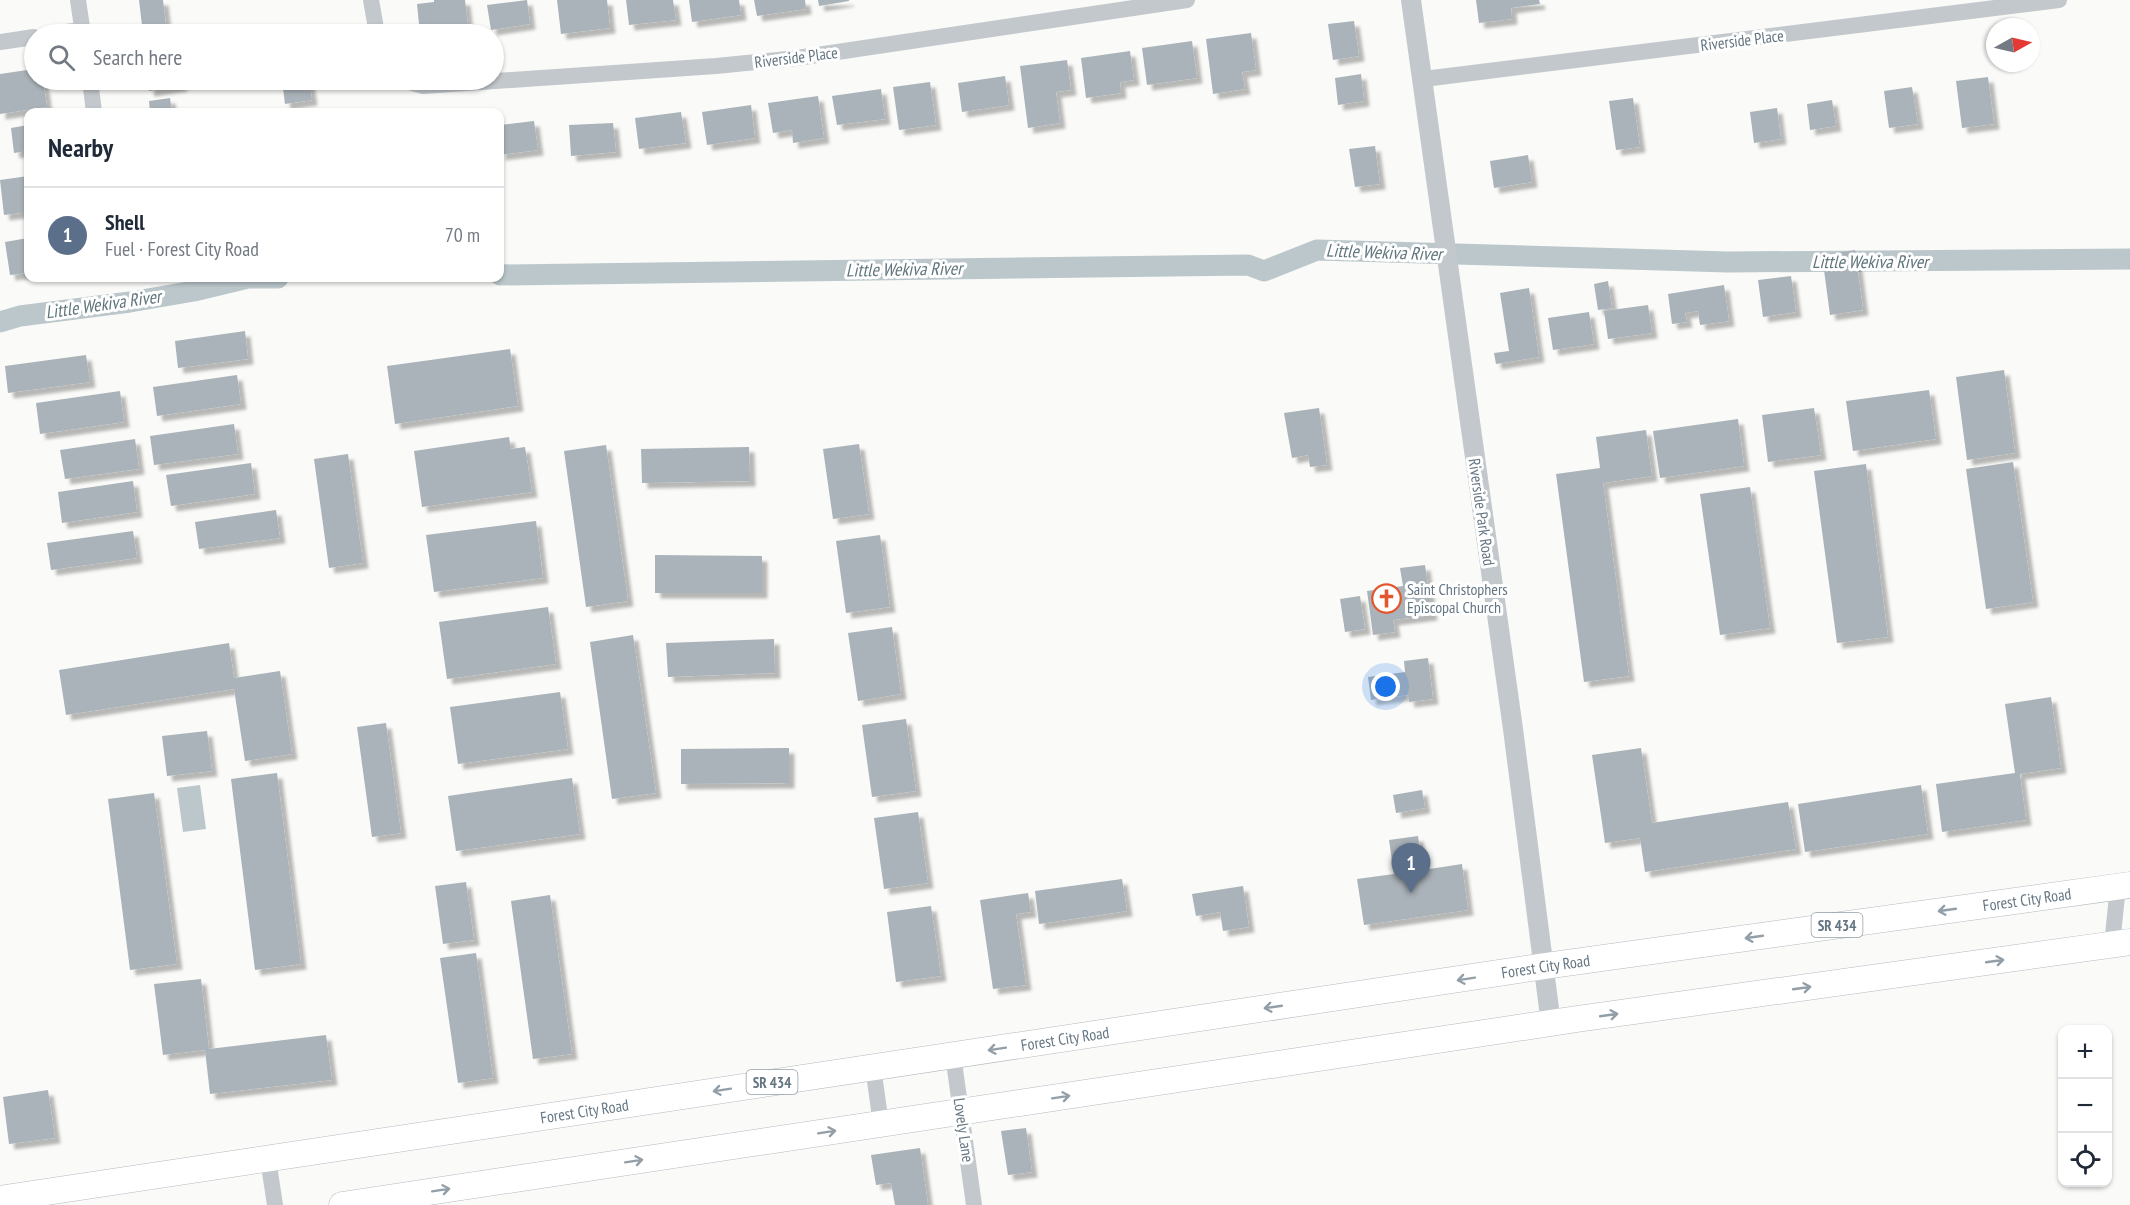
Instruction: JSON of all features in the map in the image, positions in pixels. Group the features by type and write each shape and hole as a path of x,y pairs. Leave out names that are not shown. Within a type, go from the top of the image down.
{"main road":[{"name":"Forest City Road","path":"0,1199 1545,966 2124,885"},
{"path":"342,1205 1551,1023 2121,944"}],"street":[{"path":"78,0 81,24"},
{"path":"371,0 375,24"},
{"name":"Riverside Place","path":"504,80 716,66 809,56 1186,0"},
{"name":"Riverside Park Road","path":"1411,0 1424,80 1551,1023"},
{"name":"Riverside Place","path":"1424,80 2059,0"},
{"path":"0,42 24,38"},
{"path":"91,90 94,108"},
{"path":"2121,944 2124,885"},
{"name":"Lovely Lane","path":"953,1055 974,1205"},
{"path":"873,1067 880,1124"},
{"path":"268,1158 274,1205"}],"shaded area":[{"path":"200,785 206,829 183,832 177,788"}],"building":[{"path":"139,0 163,0 166,24 142,24"},
{"path":"434,0 465,0 468,24 419,24 417,4 434,2"},
{"path":"527,0 530,24 504,28 504,24 490,24 487,5"},
{"path":"557,0 607,0 610,28 561,34"},
{"path":"626,0 673,0 676,20 629,25"},
{"path":"689,0 739,0 741,15 692,22"},
{"path":"754,0 805,0 806,9 757,16"},
{"path":"818,0 849,0 849,1 819,6"},
{"path":"1476,0 1539,0 1540,4 1511,8 1512,19 1479,23"},
{"path":"1354,21 1359,56 1333,60 1328,24"},
{"path":"1251,33 1256,70 1242,72 1245,89 1213,94 1206,39"},
{"path":"1192,41 1197,78 1147,85 1142,48"},
{"path":"1130,51 1134,80 1120,82 1121,93 1086,98 1081,58"},
{"path":"1067,60 1071,90 1056,92 1060,123 1028,128 1020,66"},
{"path":"24,70 24,90 44,90 47,107 24,108 24,110 0,114 0,74"},
{"path":"1361,74 1364,101 1338,105 1335,78"},
{"path":"1005,76 1009,105 962,112 958,83"},
{"path":"1988,77 1994,124 1962,128 1956,81"},
{"path":"930,82 936,125 899,130 893,87"},
{"path":"1912,87 1918,124 1889,128 1884,91"},
{"path":"881,89 885,119 837,125 832,96"},
{"path":"283,90 310,90 312,100 285,104"},
{"path":"818,96 824,138 793,143 792,130 773,133 768,103"},
{"path":"170,98 171,108 150,108 149,101"},
{"path":"1633,98 1640,147 1616,150 1609,101"},
{"path":"1832,100 1836,126 1810,130 1807,104"},
{"path":"751,105 755,138 707,145 702,112"},
{"path":"1777,108 1781,139 1754,143 1750,112"},
{"path":"681,112 686,143 639,149 635,118"},
{"path":"534,121 538,150 504,154 504,125"},
{"path":"613,123 616,152 571,156 569,125"},
{"path":"24,126 24,152 14,153 11,128"},
{"path":"1375,146 1380,184 1355,187 1349,149"},
{"path":"1528,155 1532,182 1494,188 1490,161"},
{"path":"24,177 24,212 4,215 0,180"},
{"path":"24,239 24,273 10,275 5,242"},
{"path":"1855,250 1863,310 1830,315 1822,255"},
{"path":"1791,276 1796,312 1763,317 1758,280"},
{"path":"1608,281 1612,308 1598,310 1594,284"},
{"path":"1724,285 1729,321 1700,325 1698,311 1685,313 1687,322 1672,324 1668,294"},
{"path":"1529,288 1539,357 1496,364 1494,353 1509,351 1500,293"},
{"path":"1648,305 1652,333 1608,339 1604,311"},
{"path":"1589,312 1594,344 1553,350 1548,318"},
{"path":"245,331 248,359 178,368 175,341"},
{"path":"510,349 518,406 395,424 387,366"},
{"path":"86,355 90,382 8,393 5,366"},
{"path":"2004,370 2015,453 1967,460 1956,377"},
{"path":"237,375 241,404 157,416 153,387"},
{"path":"1929,390 1936,439 1853,451 1846,401"},
{"path":"120,391 124,422 40,434 36,403"},
{"path":"1319,408 1327,465 1310,467 1308,455 1292,458 1284,413"},
{"path":"1814,408 1821,455 1768,462 1762,415"},
{"path":"1738,419 1744,466 1660,478 1653,431"},
{"path":"234,424 238,454 154,465 150,436"},
{"path":"1646,430 1652,476 1603,483 1629,676 1584,682 1556,474 1600,468 1596,437"},
{"path":"509,437 511,449 525,447 532,492 422,507 414,451"},
{"path":"135,439 139,469 65,479 60,450"},
{"path":"859,444 869,514 833,519 823,449"},
{"path":"606,445 628,601 586,607 564,451"},
{"path":"749,447 750,481 642,483 641,449"},
{"path":"348,454 363,563 329,568 314,459"},
{"path":"2013,462 2033,602 1986,609 1966,469"},
{"path":"251,463 255,494 171,506 166,475"},
{"path":"1866,464 1888,637 1837,643 1814,471"},
{"path":"133,481 137,512 62,523 58,492"},
{"path":"1750,487 1770,628 1720,635 1700,494"},
{"path":"276,510 280,538 199,549 195,522"},
{"path":"536,521 543,578 434,592 426,535"},
{"path":"133,531 137,558 51,570 47,543"},
{"path":"880,535 890,607 846,613 836,541"},
{"path":"655,555 762,556 762,593 655,593"},
{"path":"1425,565 1432,615 1393,620 1395,632 1373,635 1367,591 1403,586 1400,568"},
{"path":"1360,596 1365,629 1345,632 1340,599"},
{"path":"548,607 556,664 447,679 439,622"},
{"path":"892,627 901,694 858,701 848,633"},
{"path":"633,635 656,793 612,799 590,642"},
{"path":"774,639 775,673 668,677 666,643"},
{"path":"229,643 234,678 280,671 292,754 245,761 234,689 66,715 59,670"},
{"path":"1428,658 1433,699 1409,702 1408,695 1371,700 1368,677 1405,672 1404,661"},
{"path":"560,692 568,749 458,764 450,707"},
{"path":"2051,697 2061,768 2020,774 2026,820 1942,832 1936,784 2015,773 2005,704"},
{"path":"906,719 916,791 872,797 862,725"},
{"path":"386,723 401,833 372,837 357,727"},
{"path":"207,731 212,771 167,776 162,736"},
{"path":"789,748 789,783 681,784 681,749"},
{"path":"1641,748 1652,823 1788,802 1796,849 1645,872 1640,838 1605,843 1592,755"},
{"path":"277,773 301,964 255,970 231,779"},
{"path":"572,778 580,834 456,851 448,796"},
{"path":"1921,785 1928,834 1805,852 1798,804"},
{"path":"1422,790 1425,808 1396,813 1393,795"},
{"path":"154,793 177,964 130,970 108,799"},
{"path":"918,812 928,883 884,889 874,818"},
{"path":"1418,836 1423,870 1462,864 1468,910 1364,925 1357,879 1394,874 1389,840"},
{"path":"1122,879 1127,911 1039,924 1035,891"},
{"path":"466,882 474,940 443,944 435,886"},
{"path":"1243,886 1249,927 1223,931 1220,912 1196,916 1192,894"},
{"path":"1028,893 1031,912 1016,914 1026,985 993,989 980,900"},
{"path":"550,895 572,1054 533,1059 511,901"},
{"path":"931,906 941,976 896,982 887,912"},
{"path":"476,953 493,1078 458,1083 440,958"},
{"path":"201,979 209,1049 326,1035 332,1080 210,1094 205,1050 163,1055 154,984"},
{"path":"48,1090 55,1138 9,1144 3,1097"},
{"path":"1026,1128 1032,1172 1008,1175 1001,1131"},
{"path":"920,1148 928,1205 895,1205 891,1183 876,1185 871,1155"}],"waterway":[{"name":"Little Wekiva River","path":"504,275 1248,265 1264,271 1317,250 1728,262 2130,259"},
{"name":"Little Wekiva River","path":"0,322 20,316 130,302 231,282"}],"place":[{"name":"Saint Christophers Episcopal Church","path":"1386,598"},
{"name":"Shell","path":"1411,893"}]}
